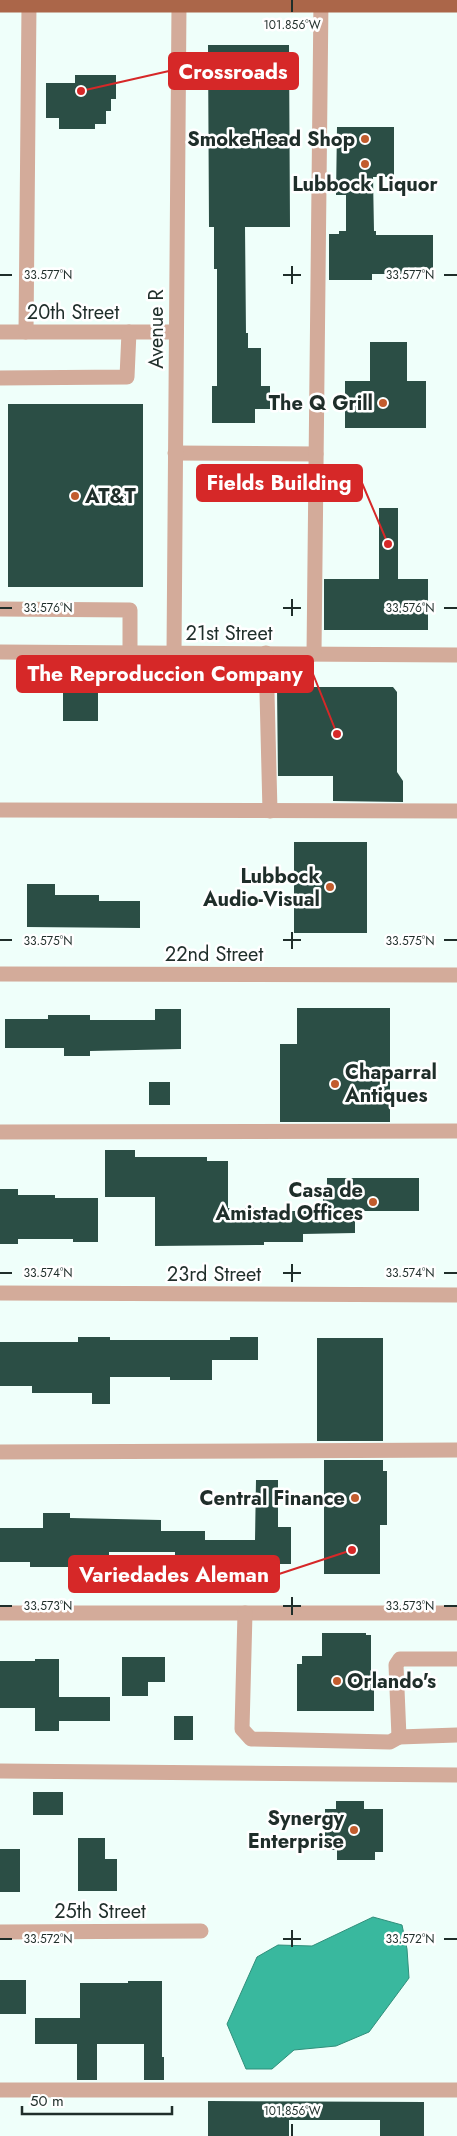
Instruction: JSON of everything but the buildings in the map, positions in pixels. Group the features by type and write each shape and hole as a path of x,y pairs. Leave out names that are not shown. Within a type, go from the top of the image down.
{"main road":[{"path":"0,5 158,2 179,5 321,3 457,5"}],"street":[{"path":"314,654 321,3"},
{"path":"26,332 29,5"},
{"name":"Avenue R","path":"174,652 179,5"},
{"name":"20th Street","path":"0,332 176,332"},
{"path":"0,378 127,377 129,332"},
{"path":"175,453 316,454"},
{"path":"0,609 130,610 130,652"},
{"name":"21st Street","path":"0,652 457,655"},
{"path":"266,653 270,811"},
{"path":"0,810 457,811"},
{"name":"22nd Street","path":"0,974 457,975"},
{"path":"0,1132 457,1131"},
{"name":"23rd Street","path":"0,1293 457,1295"},
{"path":"0,1452 457,1450"},
{"path":"245,1613 242,1729 251,1739 390,1742 399,1737 457,1735"},
{"path":"0,1614 457,1613"},
{"path":"399,1737 396,1665 400,1659 457,1658"},
{"path":"0,1771 457,1775"},
{"name":"25th Street","path":"0,1932 201,1931"},
{"path":"0,2090 457,2090"}],"shaded area":[{"path":"373,1917 402,1925 407,1949 409,1978 369,2032 336,2046 294,2050 272,2069 246,2069 227,2024 257,1957 278,1945 312,1946"}],"place":[{"name":"Crossroads","path":"81,91"},
{"name":"SmokeHead Shop","path":"365,139"},
{"name":"Lubbock Liquor","path":"365,164"},
{"name":"The Q Grill","path":"383,403"},
{"name":"AT&T","path":"75,496"},
{"name":"Fields Building","path":"388,544"},
{"name":"The Reproduccion Company","path":"337,734"},
{"name":"Lubbock Audio-Visual","path":"330,887"},
{"name":"Chaparral Antiques","path":"335,1084"},
{"name":"Casa de Amistad Offices","path":"373,1202"},
{"name":"Central Finance","path":"355,1498"},
{"name":"Variedades Aleman","path":"352,1550"},
{"name":"Orlando's","path":"337,1681"},
{"name":"Synergy Enterprise","path":"354,1830"}]}
